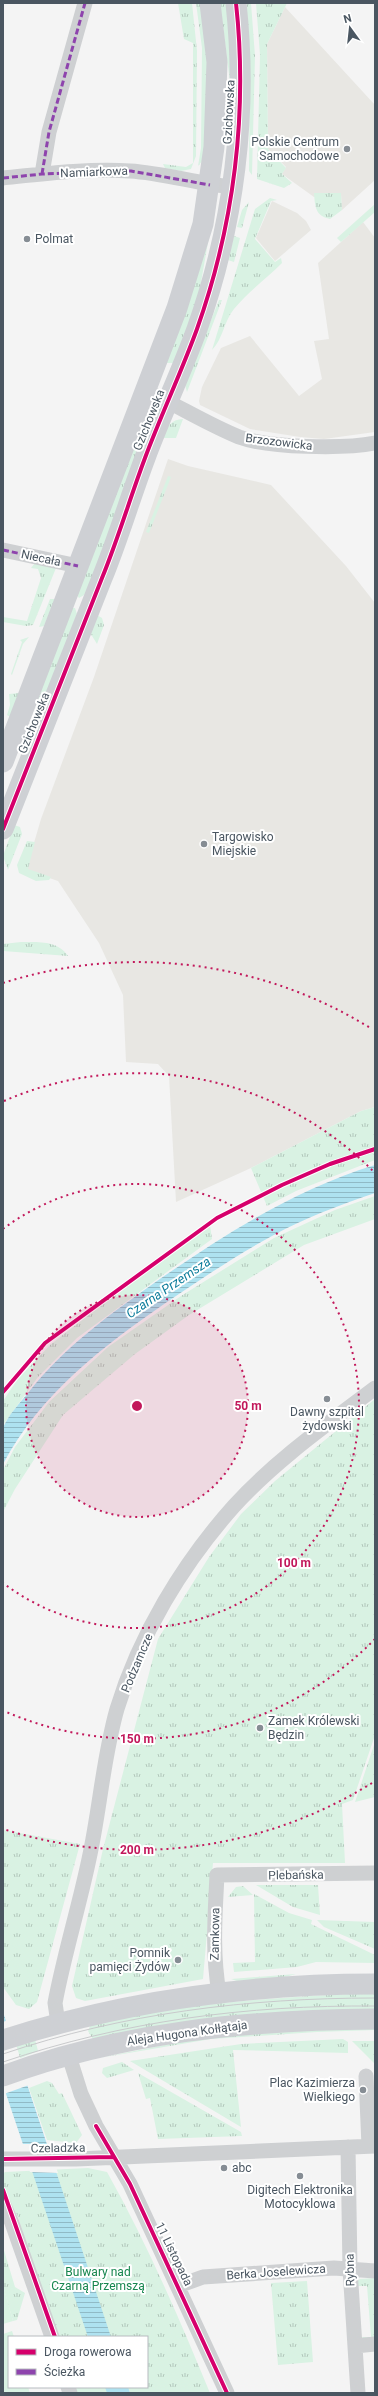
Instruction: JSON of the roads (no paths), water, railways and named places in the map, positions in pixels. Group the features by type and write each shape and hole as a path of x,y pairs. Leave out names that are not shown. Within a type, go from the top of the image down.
{"street":[{"path":"42,174 49,132 86,3"},
{"name":"Gzichowska","path":"3,762 146,391 194,255 203,224 210,185 214,147 217,62 210,3"},
{"name":"Gzichowska","path":"3,829 72,655 197,328 210,285 225,229 240,128 241,66 236,3"},
{"name":"Namiarkowa","path":"3,178 42,174 131,171 210,185 232,187"},
{"name":"Brzozowicka","path":"146,391 225,431 256,441 343,447 375,443"},
{"name":"Niecała","path":"3,550 78,566"},
{"name":"Podzamcze","path":"58,2023 55,2003 90,1858 114,1723 118,1709 148,1636 191,1562 233,1507 280,1461 375,1388"},
{"name":"Plebańska","path":"217,1875 375,1874"},
{"name":"Zamkowa","path":"217,1875 213,1944 214,1967 219,1993"},
{"path":"3,2040 38,2028 161,2000 279,1987 375,1984"},
{"name":"Aleja Hugona Kołłątaja","path":"3,2076 46,2062 121,2043 187,2031 281,2020 375,2019"},
{"name":"11 Listopada","path":"69,2056 81,2094 96,2126 130,2184 227,2393"},
{"path":"351,2147 372,2146 366,2076"},
{"name":"Czeladzka","path":"3,2159 76,2159 351,2147"},
{"name":"Rybna","path":"351,2147 350,2270 358,2393"},
{"path":"3,2204 52,2336"},
{"name":"Berka Joselewicza","path":"178,2286 203,2277 334,2268 375,2271"},
{"path":"355,2346 375,2344"}],"water":[{"name":"Czarna Przemsza","path":"375,1165 375,1193 335,1207 284,1229 218,1268 119,1336 54,1393 18,1438 3,1464 2,1432 8,1418 42,1376 88,1332 157,1281 209,1246 262,1214 317,1187"},
{"path":"3,2012 111,2336 88,2336 3,2085"},
{"path":"105,2388 128,2388 130,2393 107,2393"}],"tram line":[{"path":"3,2054 94,2028 140,2018 233,2005 280,2001 375,1998"},
{"path":"3,2062 94,2036 186,2018 233,2012 327,2006 375,2006"}],"place":[{"name":"Polskie Centrum Samochodowe","path":"347,149"},
{"name":"Polmat","path":"27,239"},
{"name":"Targowisko Miejskie","path":"204,844"},
{"name":"Dawny szpital żydowski","path":"327,1399"},
{"name":"Zamek Królewski Będzin","path":"260,1728"},
{"name":"Pomnik pamięci Żydów","path":"178,1960"},
{"name":"Plac Kazimierza Wielkiego","path":"363,2090"},
{"name":"abc","path":"224,2168"},
{"name":"Digitech Elektronika Motocyklowa","path":"300,2176"}],"park label":[{"name":"Bulwary nad Czarną Przemszą","path":"98,2279"}]}
